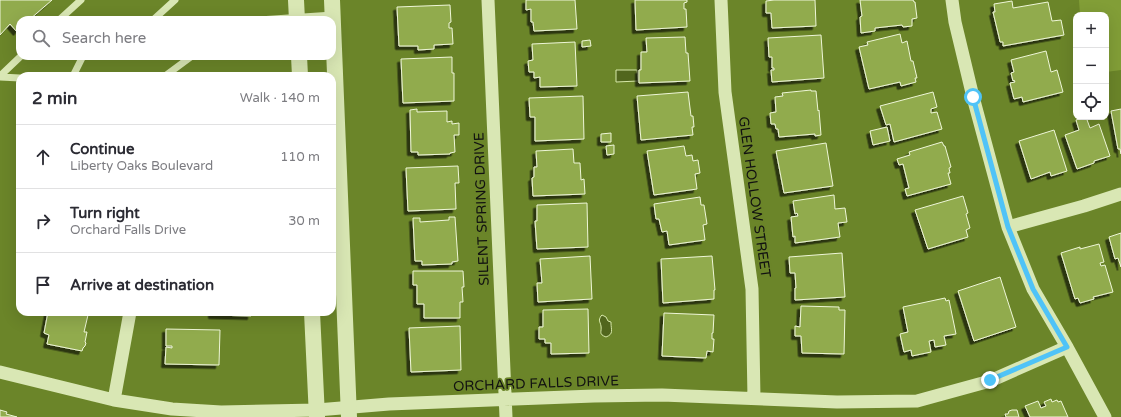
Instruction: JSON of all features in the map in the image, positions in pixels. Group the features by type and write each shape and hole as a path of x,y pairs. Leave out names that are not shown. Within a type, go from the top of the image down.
{"street":[{"path":"296,0 297,16"},
{"name":"SILENT SPRING DRIVE","path":"488,0 506,417"},
{"name":"GLEN HOLLOW STREET","path":"721,0 725,92 752,289 754,398"},
{"path":"952,0 955,22 966,67 1008,227 1033,289 1105,417"},
{"path":"299,60 300,72"},
{"path":"335,60 336,72"},
{"path":"336,84 349,412"},
{"path":"1008,227 1121,194"},
{"path":"114,400 129,316"},
{"path":"312,316 317,413"},
{"name":"ORCHARD FALLS DRIVE","path":"0,372 114,400 172,409 221,412 349,412 389,404 594,396 662,395 837,402 917,401 990,380 1067,347"}],"lane":[{"path":"63,16 80,0"},
{"path":"157,16 175,0"},
{"path":"307,16 333,8"},
{"path":"0,76 17,60"},
{"path":"75,72 81,60"},
{"path":"170,72 187,60"},
{"path":"0,76 16,78"}],"shaded area":[{"path":"1079,0 1121,0 1121,70 1109,72 1109,12 1080,12"},
{"path":"616,70 637,70 638,81 616,82"},
{"path":"602,315 611,322 611,333 606,337 601,333 599,320"}],"building":[{"path":"0,0 52,0 34,16 16,16 16,31 10,24 0,35"},
{"path":"526,0 575,0 577,29 534,31 533,22 531,22 531,9 526,10"},
{"path":"635,0 687,0 687,2 684,3 684,9 686,9 687,27 636,30"},
{"path":"815,0 816,26 772,28 771,13 766,13 766,1"},
{"path":"860,0 913,0 915,2 917,18 912,19 912,26 903,27 902,25 875,28 875,31 861,33 860,17 862,16"},
{"path":"1012,1 1013,8 1048,2 1052,21 1061,20 1064,35 1003,46 1003,42 1000,42 993,12 995,12 994,4"},
{"path":"450,5 451,22 449,23 449,28 452,28 453,44 434,45 434,49 418,50 418,46 399,46 397,7"},
{"path":"900,34 902,43 907,41 911,61 913,61 917,78 915,78 916,82 901,86 900,82 869,89 859,47 868,45 867,42"},
{"path":"821,35 824,78 772,82 771,70 774,70 774,68 772,68 772,57 769,57 768,38"},
{"path":"685,37 690,81 639,83 641,52 647,52 646,38"},
{"path":"590,40 591,46 582,47 582,41"},
{"path":"575,42 577,86 540,87 540,77 534,78 534,72 529,72 528,61 533,60 532,44"},
{"path":"1046,51 1051,72 1057,70 1063,92 1023,102 1022,97 1014,99 1010,83 1015,82 1014,80 1013,81 1011,73 1014,72 1011,60"},
{"path":"452,57 452,73 454,73 454,101 403,103 401,59"},
{"path":"811,90 816,91 821,135 815,136 815,134 779,137 778,129 776,129 775,124 771,124 770,113 776,112 775,97 783,96 782,93"},
{"path":"688,92 691,116 693,116 693,135 641,140 637,96"},
{"path":"933,92 937,107 931,109 931,113 937,112 942,129 894,142 890,124 886,125 880,106"},
{"path":"583,96 584,139 535,141 535,117 530,117 529,98"},
{"path":"417,109 417,112 447,111 447,122 452,121 452,124 459,123 459,135 454,135 455,152 450,154 418,155 418,152 411,152 410,110"},
{"path":"1121,109 1121,154 1120,149 1118,149 1111,111"},
{"path":"1076,120 1087,120 1090,128 1099,124 1110,156 1094,161 1094,163 1077,169 1065,135 1079,130"},
{"path":"887,127 890,141 873,145 870,131"},
{"path":"1054,130 1067,171 1051,176 1050,172 1031,179 1019,141"},
{"path":"611,133 611,142 601,142 601,134"},
{"path":"942,142 945,146 951,167 949,168 950,173 948,173 951,184 907,196 905,189 909,188 903,164 899,165 897,159 910,155 909,152"},
{"path":"826,143 833,186 784,193 776,151"},
{"path":"614,145 614,154 607,155 606,146"},
{"path":"684,146 686,156 692,155 693,161 698,160 700,173 695,174 697,189 654,195 647,151"},
{"path":"573,149 574,163 580,163 581,180 584,179 585,194 533,196 532,178 534,177 534,167 537,167 536,151"},
{"path":"458,166 459,183 455,183 456,209 408,211 406,168"},
{"path":"834,195 835,209 845,208 847,222 838,223 840,237 795,243 791,217 798,216 797,213 795,214 793,201"},
{"path":"963,196 968,213 966,214 970,228 966,230 968,237 928,249 915,210"},
{"path":"700,197 701,205 704,205 707,224 703,225 705,240 669,245 667,231 662,232 659,219 656,219 654,204"},
{"path":"587,203 588,247 537,249 535,221 537,221 537,205"},
{"path":"449,217 455,217 458,261 452,262 452,264 422,265 422,261 415,261 413,218 420,218 420,222 449,220"},
{"path":"1121,233 1121,267 1118,258 1115,259 1109,237"},
{"path":"1099,244 1104,262 1100,263 1101,266 1105,265 1113,292 1093,297 1094,299 1080,303 1078,298 1075,299 1061,253 1080,247 1080,249"},
{"path":"842,253 845,297 795,300 795,273 790,273 789,257"},
{"path":"590,256 592,299 538,302 537,283 542,283 540,259"},
{"path":"712,256 715,290 714,299 663,303 661,259"},
{"path":"413,271 463,271 464,287 462,287 463,302 460,302 460,318 424,318 424,304 417,304 417,285 413,285"},
{"path":"1000,277 1016,327 974,341 958,291"},
{"path":"945,298 946,301 949,300 956,334 944,336 946,345 935,347 934,340 929,341 931,352 912,356 911,350 904,352 900,334 908,332 903,307"},
{"path":"801,306 839,307 839,310 845,310 844,354 802,353 801,336 795,336 795,326 800,327"},
{"path":"588,309 589,353 551,354 551,343 545,343 545,339 539,339 539,327 543,327 543,310"},
{"path":"664,313 714,315 712,333 712,339 714,339 713,352 707,351 706,358 662,356"},
{"path":"47,316 88,316 84,332 87,332 86,343 82,351 47,344 49,335 44,333"},
{"path":"460,326 461,370 411,372 409,328"},
{"path":"166,329 220,330 219,365 165,364 166,347 172,348 172,346 166,346"},
{"path":"1051,399 1052,402 1057,400 1058,402 1061,401 1068,417 1030,417 1025,406 1038,401 1041,408 1046,406 1044,402"},
{"path":"0,410 7,412 6,414 17,417 0,417"},
{"path":"1017,410 1019,417 1006,417 1005,414 1008,414 1009,411"}],"route":[{"path":"973,97 1008,227 1033,289 1067,347 990,380"}]}
